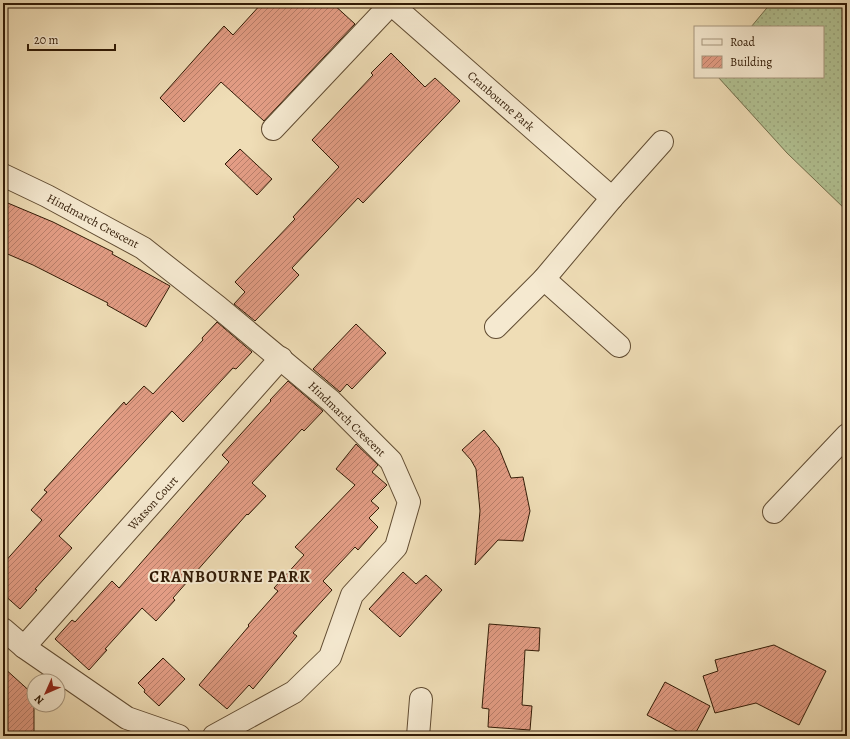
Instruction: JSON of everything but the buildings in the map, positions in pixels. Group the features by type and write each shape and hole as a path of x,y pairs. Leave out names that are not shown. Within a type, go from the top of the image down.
{"street":[{"name":"Cranbourne Park","path":"273,129 391,4 612,198"},
{"path":"496,327 544,279 612,198 662,142"},
{"name":"Hindmarch Crescent","path":"3,176 47,196 143,248 281,358 331,401 391,462 409,502 396,547 352,595 330,657 294,692 214,736"},
{"path":"544,279 619,346"},
{"name":"Watson Court","path":"24,647 281,358"},
{"path":"774,512 847,435"},
{"path":"3,629 24,647 127,718 179,736"},
{"path":"418,736 421,699"}],"green space":[{"path":"771,3 847,3 847,211 787,153 719,78 824,78 824,26 752,26"}],"district":[{"name":"CRANBOURNE PARK","path":"230,576"}]}
